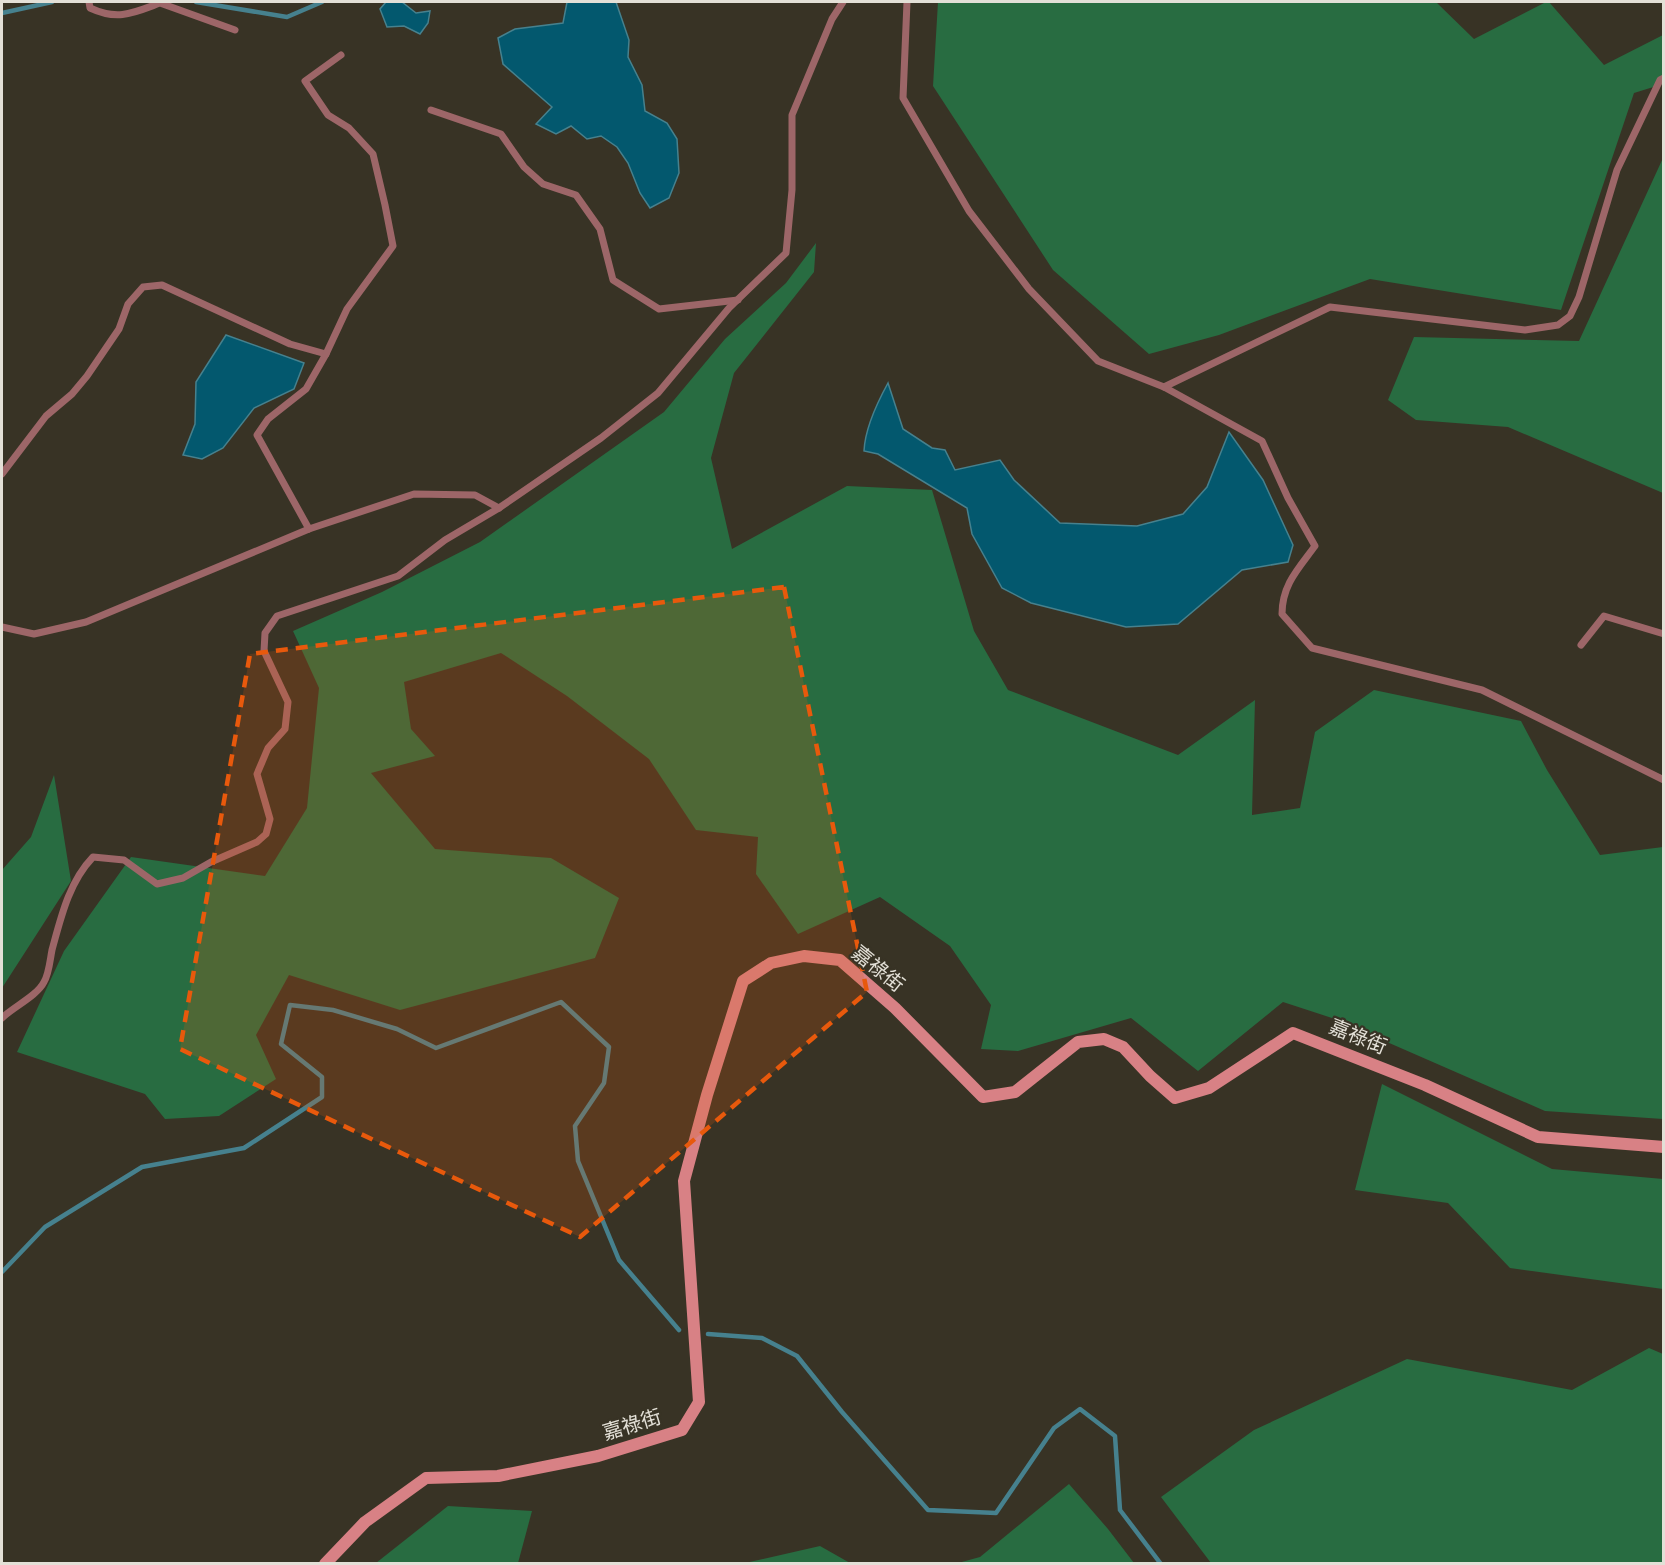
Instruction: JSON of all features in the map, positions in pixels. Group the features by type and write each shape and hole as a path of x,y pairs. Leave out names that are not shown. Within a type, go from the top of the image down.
{"street":[{"name":"嘉祿街","path":"325,1563 365,1522 426,1478 498,1476 598,1456 682,1430 699,1402 684,1181 707,1095 743,981 771,963 804,956 840,960 895,1008 983,1097 1015,1092 1078,1042 1104,1039 1123,1047 1175,1098 1209,1088 1293,1032 1425,1085 1538,1137 1664,1148"}],"lane":[{"path":"89,2 90,8 105,15 129,15 160,3 235,30"},
{"path":"2,1018 33,994 44,982 66,901 83,867 93,857 124,860 157,884 183,878 211,862 257,842 266,834 270,819 257,774 268,748 285,729 288,702 264,651 265,633 276,616 398,576 445,540 499,508 601,438 658,393 729,308 786,253 792,190 792,115 832,20 843,2"},
{"path":"907,2 903,98 969,212 1029,290 1098,360 1164,387 1263,441 1288,498 1315,546 1291,578 1282,599 1282,614 1312,648 1482,690 1664,780"},
{"path":"309,529 257,435 268,419 306,389 326,354 347,309 393,246 386,205 373,154 349,128 328,115 304,81 341,55"},
{"path":"1164,387 1330,307 1525,330 1558,326 1570,316 1579,297 1617,170 1660,80 1664,78"},
{"path":"431,110 501,134 524,167 543,184 576,195 600,229 613,280 659,309 738,300"},
{"path":"2,474 46,416 72,394 87,376 119,329 128,304 143,287 162,285 290,345 326,354"},
{"path":"2,627 34,634 86,622 309,529 414,494 475,495 499,508"},
{"path":"1581,645 1604,616 1664,634"}],"highlighted area":[{"path":"784,587 867,992 580,1237 180,1049 250,654"}],"green space":[{"path":"938,2 1436,2 1474,39 1549,2 1604,65 1663,35 1663,84 1634,93 1561,310 1370,279 1219,335 1149,354 1053,270 933,86"},
{"path":"1663,158 1663,493 1508,427 1416,420 1388,400 1414,337 1579,341"},
{"path":"816,243 814,272 734,373 711,458 732,549 847,486 932,490 974,631 1008,690 1178,755 1255,700 1252,815 1300,808 1315,732 1374,690 1521,721 1547,770 1600,855 1663,847 1663,1119 1545,1111 1332,1018 1283,1002 1198,1071 1131,1018 1018,1051 981,1049 991,1005 950,946 880,897 798,934 756,874 758,837 696,830 649,759 567,696 501,653 404,682 411,729 435,756 371,773 435,849 551,858 619,898 595,958 400,1010 289,975 256,1035 276,1079 219,1116 165,1119 145,1094 17,1052 64,951 131,857 265,876 307,808 319,688 293,631 382,592 480,542 664,412 725,339 786,283"},
{"path":"54,775 71,881 2,988 2,870 31,837"},
{"path":"1382,1084 1552,1169 1663,1179 1663,1289 1510,1268 1448,1203 1355,1190"},
{"path":"1649,1348 1663,1354 1663,1563 1211,1563 1161,1497 1254,1430 1407,1359 1572,1390"},
{"path":"1069,1484 1134,1563 958,1563 980,1557"},
{"path":"448,1506 532,1511 518,1563 376,1563"},
{"path":"820,1546 850,1563 745,1563"}],"water":[{"path":"386,2 402,2 416,13 430,11 428,23 420,34 404,26 387,27 380,9"},
{"path":"567,2 616,2 629,40 628,57 642,85 645,111 667,123 677,139 679,173 669,198 650,208 640,193 628,163 617,147 601,136 587,139 571,126 556,134 536,124 552,107 503,64 498,38 515,29 563,23"},
{"path":"226,335 304,363 294,389 254,408 223,448 202,459 183,455 195,424 196,382"},
{"path":"888,383 903,429 932,448 945,450 955,470 1000,460 1014,480 1060,523 1137,526 1183,514 1207,487 1229,432 1263,480 1293,545 1288,562 1242,570 1178,624 1126,627 1031,603 1002,588 972,534 967,508 878,454 864,451 869,425"}],"waterway":[{"path":"2,13 52,2"},
{"path":"196,2 287,17 322,2"},
{"path":"2,1272 45,1227 142,1167 244,1148 322,1097 322,1077 281,1044 290,1005 333,1010 397,1029 436,1048 561,1002 609,1047 604,1083 575,1126 578,1161 619,1260 679,1330"},
{"path":"708,1334 762,1338 797,1356 842,1412 928,1510 996,1513 1054,1428 1080,1409 1115,1436 1120,1510 1161,1564"}]}
